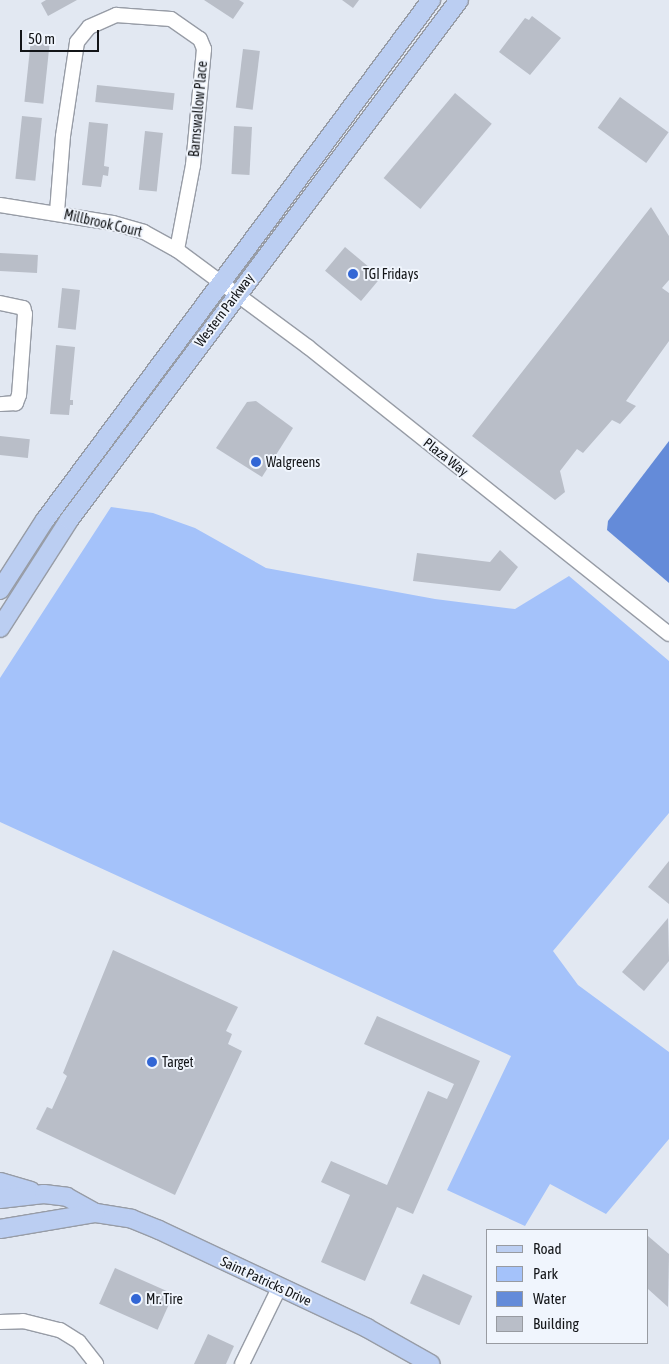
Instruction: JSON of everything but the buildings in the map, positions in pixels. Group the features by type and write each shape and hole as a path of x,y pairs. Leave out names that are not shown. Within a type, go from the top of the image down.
{"main road":[{"name":"Western Parkway","path":"0,590 46,520 432,0"},
{"name":"Western Parkway","path":"0,628 69,520 236,293 459,0"},
{"path":"0,1182 44,1194"},
{"name":"Saint Patricks Drive","path":"0,1199 44,1194 67,1197 96,1212 132,1219 367,1328 431,1364"},
{"name":"Saint Patricks Drive","path":"0,1229 96,1212"}],"street":[{"name":"Barnswallow Place","path":"57,212 64,136 77,42 89,27 116,14 172,19 200,39 204,48 193,165 177,250"},
{"name":"Millbrook Court","path":"0,205 57,212 134,228 177,250 222,282"},
{"name":"Plaza Way","path":"222,282 669,634"},
{"path":"0,303 23,308 25,314 19,395 16,403 0,404"},
{"path":"242,1364 279,1288"},
{"path":"0,1322 28,1322 60,1330 80,1342 96,1364"}],"green space":[{"path":"111,507 153,513 195,528 266,568 435,599 515,609 569,576 669,661 669,813 553,951 578,985 669,1052 669,1139 606,1214 550,1184 525,1226 447,1190 511,1056 0,822 0,678"}],"water":[{"path":"669,441 669,583 607,530 608,521"}],"place":[{"name":"TGI Fridays","path":"353,274"},
{"name":"Walgreens","path":"256,462"},
{"name":"Target","path":"152,1062"},
{"name":"Mr. Tire","path":"136,1299"}]}
